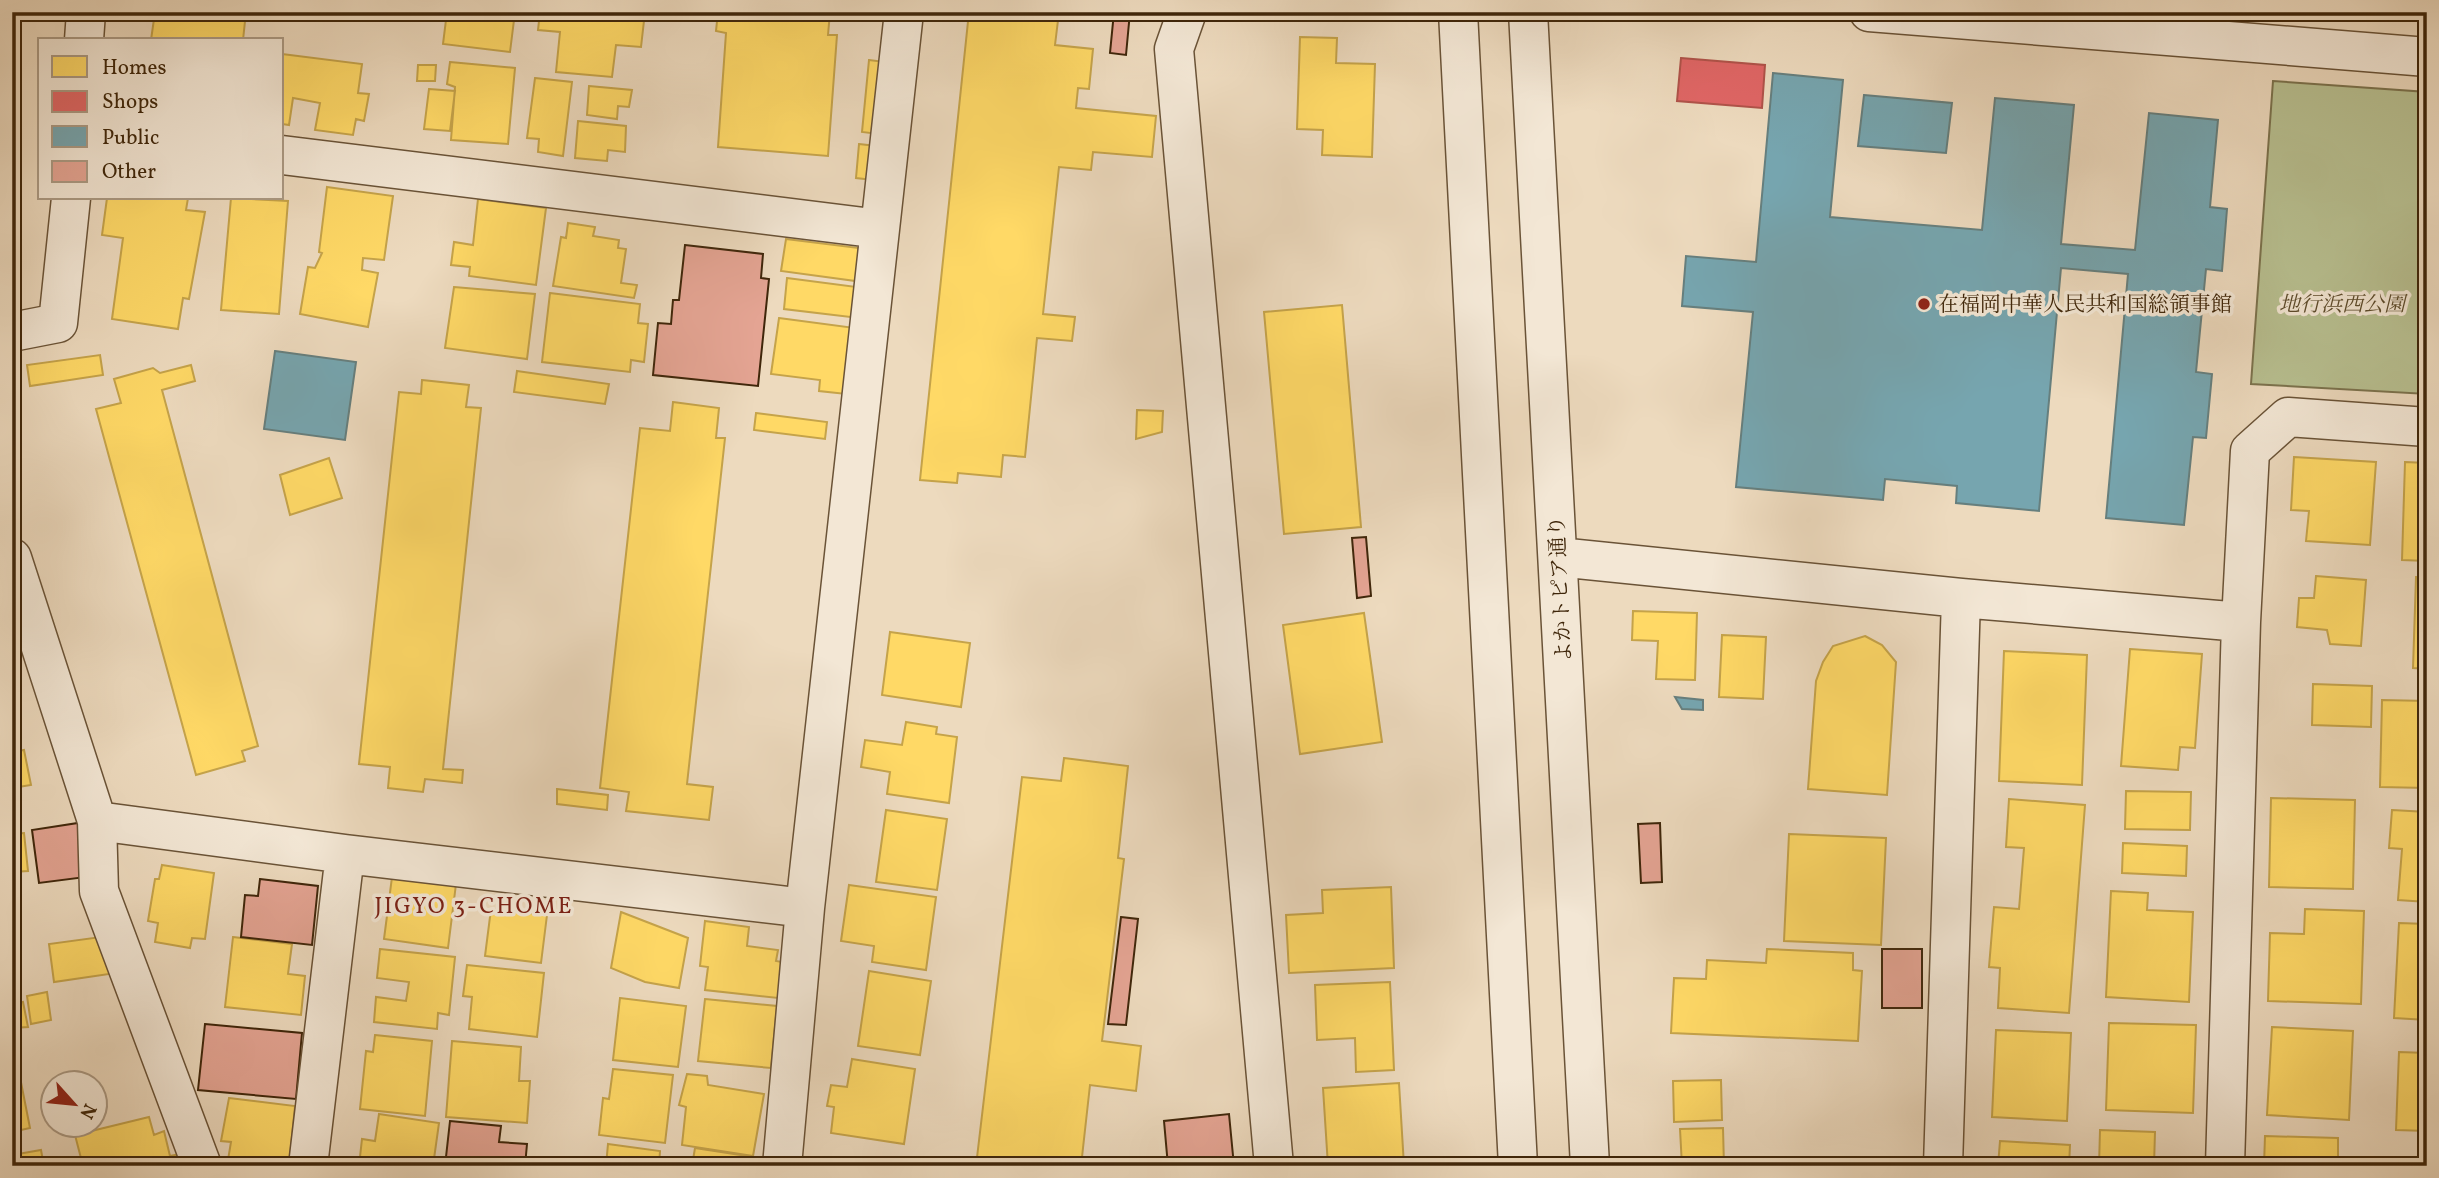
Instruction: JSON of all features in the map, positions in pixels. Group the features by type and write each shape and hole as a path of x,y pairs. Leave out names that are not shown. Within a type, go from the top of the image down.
{"street":[{"path":"84,38 86,12"},
{"path":"782,1166 805,908 904,12"},
{"path":"1187,12 1174,50 1274,1166"},
{"path":"1458,12 1518,1166"},
{"name":"よかトピア通り","path":"1528,12 1590,1166"},
{"path":"1869,12 2427,57"},
{"path":"284,155 880,229"},
{"path":"12,332 58,323 71,200"},
{"path":"2225,1166 2241,622 2250,451 2288,416 2427,427"},
{"path":"1558,557 1961,598 2241,622"},
{"path":"12,558 97,821 99,891 202,1166"},
{"path":"1943,1166 1961,598"},
{"path":"97,821 345,854 805,908"},
{"path":"308,1166 345,854"}],"green space":[{"name":"地行浜西公園","path":"2273,81 2427,92 2427,394 2251,384"}],"building: Homes":[{"path":"155,12 246,12 243,38 151,38"},
{"path":"447,12 515,12 510,52 443,44"},
{"path":"540,12 645,12 641,47 616,45 612,77 556,72 560,32 538,30"},
{"path":"718,12 830,12 828,35 837,35 828,156 718,147 726,33 716,31"},
{"path":"969,12 1059,12 1055,45 1093,49 1089,89 1078,88 1076,108 1156,116 1152,157 1093,152 1091,170 1059,167 1043,314 1075,317 1072,341 1037,338 1025,457 1003,455 1001,477 958,473 957,483 920,480"},
{"path":"1300,37 1337,38 1336,63 1375,64 1372,157 1322,155 1323,130 1297,129"},
{"path":"284,54 362,64 358,93 369,94 364,121 356,119 353,135 315,130 320,103 293,98 289,125 284,124"},
{"path":"869,60 885,62 878,134 862,132"},
{"path":"450,62 515,68 508,144 451,140 455,87 447,84"},
{"path":"418,65 436,65 435,81 417,81"},
{"path":"535,78 572,82 563,156 538,152 539,139 527,138"},
{"path":"589,86 632,90 629,107 618,106 617,119 587,115"},
{"path":"429,89 455,91 450,131 424,129"},
{"path":"578,121 626,126 625,152 608,150 607,161 575,158"},
{"path":"859,144 876,146 873,180 856,178"},
{"path":"327,187 393,196 384,260 363,258 362,270 378,273 368,327 300,314 308,267 315,268 322,253 319,252"},
{"path":"478,199 546,208 536,285 469,276 470,267 451,265 454,242 473,245"},
{"path":"107,200 188,200 186,210 205,212 189,299 183,298 178,329 112,319 123,238 102,235"},
{"path":"231,200 288,201 279,314 221,310"},
{"path":"568,223 595,227 593,236 619,240 618,248 626,249 621,283 637,285 634,298 553,286 561,237 566,238"},
{"path":"786,239 867,249 863,282 781,271"},
{"path":"787,278 872,289 867,319 784,309"},
{"path":"454,287 535,294 527,359 445,348"},
{"path":"550,293 640,304 638,323 648,324 644,362 631,360 630,372 542,362"},
{"path":"1342,305 1361,527 1284,534 1264,312"},
{"path":"779,318 855,328 846,394 819,391 820,380 771,374"},
{"path":"100,355 103,375 30,386 27,365"},
{"path":"191,365 195,381 162,390 258,746 242,751 245,761 196,775 96,409 121,403 114,379 153,368 160,373"},
{"path":"517,371 609,384 605,404 514,392"},
{"path":"422,380 469,385 466,407 481,408 443,769 463,770 462,783 425,779 423,792 388,788 390,767 359,764 399,392 421,394"},
{"path":"673,402 719,408 716,438 725,438 687,784 713,787 709,820 626,811 629,792 600,788 640,428 670,431"},
{"path":"1137,410 1163,411 1162,432 1136,439"},
{"path":"756,413 827,422 825,439 754,430"},
{"path":"2294,457 2376,462 2370,545 2306,541 2309,511 2291,510"},
{"path":"329,458 342,498 290,515 280,475"},
{"path":"2405,462 2427,463 2427,561 2402,560"},
{"path":"2316,576 2366,580 2361,646 2330,644 2327,630 2297,627 2299,598 2314,598"},
{"path":"2416,577 2427,577 2427,669 2413,668"},
{"path":"1633,611 1697,613 1695,680 1656,679 1658,641 1632,640"},
{"path":"1364,613 1382,742 1300,754 1283,625"},
{"path":"890,632 970,643 961,707 882,695"},
{"path":"1722,635 1766,637 1763,699 1719,697"},
{"path":"1865,636 1882,645 1896,662 1887,795 1808,789 1816,681 1823,662 1833,646"},
{"path":"2130,649 2202,654 2195,748 2180,747 2178,770 2121,766"},
{"path":"2004,651 2087,655 2082,785 1999,781"},
{"path":"2313,684 2372,686 2371,727 2312,725"},
{"path":"2382,700 2427,701 2427,788 2380,787"},
{"path":"906,722 937,727 936,734 957,737 949,803 887,794 890,772 861,767 865,740 902,745"},
{"path":"24,750 31,785 12,788 12,752"},
{"path":"1064,758 1128,766 1118,858 1124,859 1102,1041 1141,1046 1136,1091 1090,1085 1081,1166 976,1166 1022,777 1061,781"},
{"path":"557,789 608,795 607,810 557,804"},
{"path":"2126,791 2191,792 2190,830 2125,829"},
{"path":"2271,798 2355,800 2353,889 2269,887"},
{"path":"2009,799 2085,805 2069,1013 1998,1008 2000,968 1989,967 1994,907 2019,909 2024,848 2006,847"},
{"path":"886,810 947,819 937,890 876,882"},
{"path":"2392,810 2427,812 2427,902 2398,900 2402,849 2389,848"},
{"path":"24,833 28,871 12,872 12,834"},
{"path":"1789,834 1886,838 1881,945 1784,941"},
{"path":"2123,843 2187,846 2186,876 2122,873"},
{"path":"162,865 214,873 205,939 192,938 190,948 155,942 158,923 148,921 155,879 159,879"},
{"path":"392,877 456,884 448,948 384,939"},
{"path":"849,885 936,897 926,970 872,962 874,946 841,941"},
{"path":"1391,887 1394,968 1289,973 1286,915 1323,913 1322,890"},
{"path":"12,890 18,935 12,936"},
{"path":"2111,891 2148,893 2147,910 2193,912 2189,1002 2106,997"},
{"path":"491,909 547,915 541,963 485,956"},
{"path":"2305,909 2364,911 2361,1004 2268,1001 2270,933 2304,934"},
{"path":"621,912 688,938 679,988 645,982 611,968"},
{"path":"705,921 749,927 747,946 778,950 776,961 782,962 778,998 705,990 708,967 700,966"},
{"path":"2399,923 2427,924 2427,1020 2394,1018"},
{"path":"108,936 116,973 54,982 49,944"},
{"path":"233,937 292,944 288,974 305,976 301,1015 225,1007"},
{"path":"380,949 455,957 449,1015 438,1013 437,1029 374,1022 376,997 406,1001 409,982 377,978"},
{"path":"1767,949 1853,953 1853,970 1862,971 1858,1041 1671,1033 1674,978 1706,979 1707,960 1766,963"},
{"path":"16,961 19,996 12,996 12,962"},
{"path":"467,965 544,973 537,1037 469,1029 472,997 463,996"},
{"path":"869,971 931,981 920,1055 858,1046"},
{"path":"1390,982 1394,1070 1356,1072 1355,1038 1317,1040 1315,985"},
{"path":"47,992 51,1020 31,1024 27,996"},
{"path":"620,998 686,1006 678,1067 613,1060"},
{"path":"705,999 777,1006 771,1068 698,1061"},
{"path":"23,1002 28,1027 13,1028 12,1004"},
{"path":"2109,1023 2196,1025 2193,1113 2106,1110"},
{"path":"2272,1027 2353,1031 2349,1120 2267,1115"},
{"path":"1996,1030 2071,1033 2067,1121 1992,1117"},
{"path":"375,1035 432,1041 425,1116 360,1109 366,1051 373,1052"},
{"path":"452,1041 521,1047 519,1081 530,1081 527,1123 446,1117"},
{"path":"2399,1052 2427,1053 2427,1131 2396,1130"},
{"path":"852,1059 915,1069 904,1144 831,1133 834,1107 827,1106 831,1085 847,1087"},
{"path":"17,1062 30,1128 12,1132 12,1063"},
{"path":"613,1069 673,1075 665,1143 599,1135 603,1098 609,1099"},
{"path":"687,1074 707,1076 708,1085 764,1094 753,1156 682,1145 686,1107 679,1105"},
{"path":"1721,1080 1722,1120 1674,1122 1673,1081"},
{"path":"1399,1083 1404,1166 1328,1166 1323,1088"},
{"path":"229,1098 295,1106 289,1166 238,1166 238,1163 228,1160 231,1142 221,1141"},
{"path":"379,1114 439,1123 433,1166 359,1166 362,1139 375,1141"},
{"path":"149,1117 154,1135 164,1131 170,1156 180,1154 183,1166 83,1166 76,1140 108,1140 108,1127"},
{"path":"1723,1128 1724,1166 1682,1166 1680,1129"},
{"path":"2100,1130 2155,1132 2154,1166 2099,1166"},
{"path":"2265,1136 2338,1138 2338,1166 2264,1166"},
{"path":"2000,1141 2070,1145 2069,1166 1998,1166"},
{"path":"608,1144 660,1151 659,1166 606,1166"},
{"path":"695,1148 760,1158 758,1166 692,1166"},
{"path":"41,1150 44,1166 12,1166 12,1155"},
{"path":"839,1159 881,1166 838,1166"}],"building: Shops":[{"path":"1681,58 1765,65 1762,108 1677,101"}],"building: Public":[{"path":"1773,73 1843,80 1830,217 1982,230 1995,98 2074,105 2061,244 2135,250 2149,113 2218,120 2210,207 2227,209 2222,271 2206,269 2196,372 2212,374 2206,438 2193,437 2184,525 2106,518 2128,274 2061,268 2039,511 1956,503 1957,486 1885,479 1883,500 1736,487 1753,312 1682,306 1686,256 1756,262"},
{"path":"1864,95 1952,103 1946,153 1858,146"},
{"path":"275,351 356,362 345,440 264,429"},
{"path":"1675,697 1703,700 1703,710 1682,709"}],"building: Other":[{"path":"1114,12 1130,12 1126,55 1110,53"},
{"path":"685,245 763,254 761,278 769,279 758,386 653,375 658,323 671,324 673,300 679,300"},
{"path":"1366,537 1371,596 1357,598 1352,538"},
{"path":"78,823 86,877 39,883 32,830"},
{"path":"1660,823 1662,882 1641,883 1638,824"},
{"path":"260,879 318,886 312,945 241,937 245,895 258,896"},
{"path":"1121,917 1138,919 1126,1025 1108,1024"},
{"path":"1882,949 1922,949 1922,1008 1882,1008"},
{"path":"205,1024 302,1033 296,1099 198,1090"},
{"path":"1229,1114 1234,1166 1168,1166 1164,1121"},
{"path":"450,1121 501,1126 499,1142 527,1144 525,1166 445,1166"}],"place":[{"name":"在福岡中華人民共和国総領事館","path":"1924,304"}],"district":[{"name":"JIGYO 3-CHOME","path":"474,905"}]}
